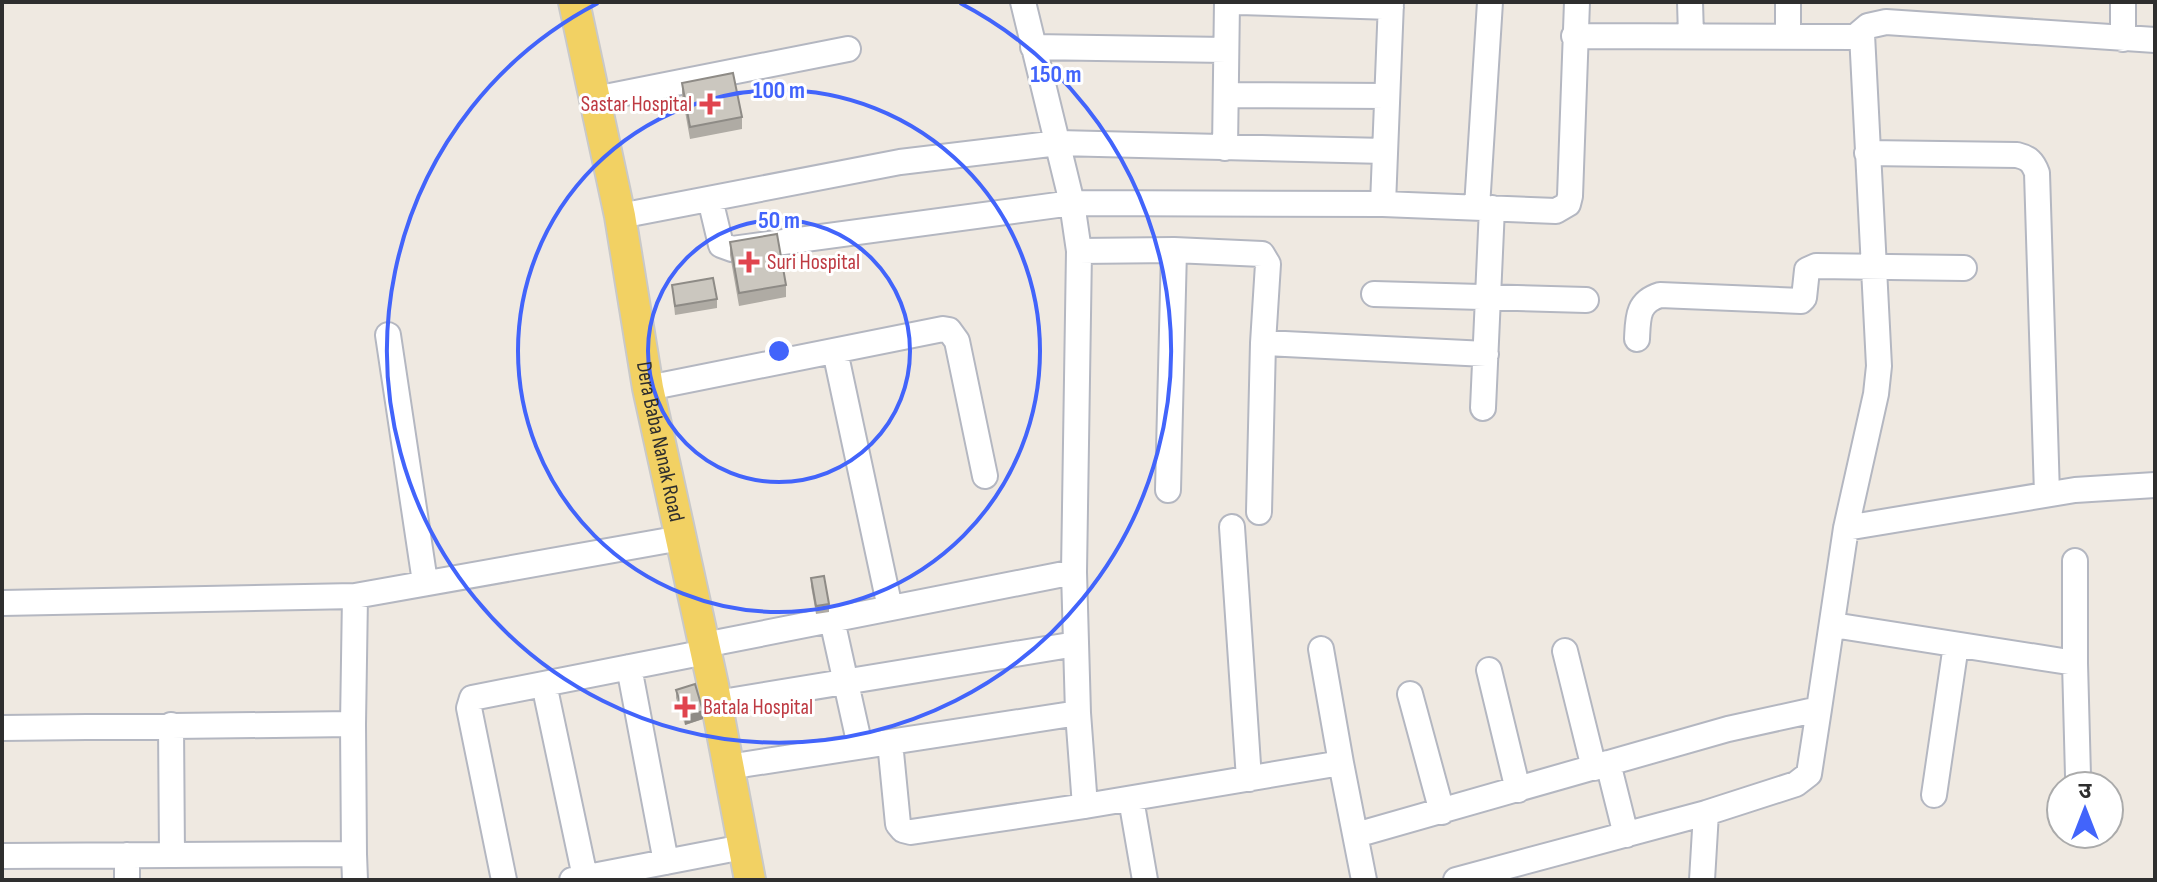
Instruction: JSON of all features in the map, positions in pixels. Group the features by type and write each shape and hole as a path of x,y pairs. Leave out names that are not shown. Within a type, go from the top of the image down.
{"main road":[{"name":"Dera Baba Nanak Road","path":"574,2 620,216 648,388 705,648 750,880"}],"street":[{"path":"1023,2 1072,203 1079,251 1074,572 1078,713 1085,806"},
{"path":"1225,148 1227,2"},
{"path":"1239,2 1391,5 1383,204"},
{"path":"1483,408 1488,298 1484,207 1490,2"},
{"path":"710,199 721,245 732,249 1072,203 1383,204 1556,211 1568,204 1577,2"},
{"path":"1690,2 1691,36"},
{"path":"1788,2 1788,37"},
{"path":"2123,2 2123,39"},
{"path":"1456,880 1706,813 1804,780 1812,764 1846,528 1876,394 1879,366 1862,34 1868,26 1886,22 2155,40"},
{"path":"1574,36 1845,38 1862,34"},
{"path":"1033,47 1226,50"},
{"path":"595,99 848,49"},
{"path":"1226,95 1387,96"},
{"path":"620,216 900,162 1058,143 1385,151"},
{"path":"1867,153 2017,155 2027,157 2034,164 2037,173 2047,494"},
{"path":"1079,251 1174,250 1262,254 1268,264 1259,512"},
{"path":"1168,490 1174,250"},
{"path":"1637,339 1642,305 1649,298 1660,295 1801,301 1805,294 1807,270 1811,267 1964,268"},
{"path":"1374,294 1586,300"},
{"path":"648,388 949,330 957,341 985,476"},
{"path":"388,335 425,582"},
{"path":"1263,343 1486,354"},
{"path":"835,351 890,608"},
{"path":"1846,528 2047,494 2155,485"},
{"path":"1232,527 1249,779"},
{"path":"2,603 355,596 681,538"},
{"path":"2075,561 2078,770"},
{"path":"504,880 469,702 477,696 629,667 832,620 1074,572"},
{"path":"355,596 355,880"},
{"path":"832,620 860,746"},
{"path":"1833,625 2075,663"},
{"path":"716,703 1076,644"},
{"path":"1934,795 1956,645"},
{"path":"1321,649 1364,880"},
{"path":"1565,651 1626,835"},
{"path":"629,667 666,862"},
{"path":"1489,670 1518,790"},
{"path":"544,684 577,879 743,847"},
{"path":"1410,694 1442,812"},
{"path":"1356,835 1728,729 1819,709"},
{"path":"728,767 1078,713"},
{"path":"2,728 353,724"},
{"path":"171,725 172,855"},
{"path":"890,742 898,824 903,830 911,832 1341,763"},
{"path":"1131,799 1145,880"},
{"path":"1702,880 1706,813"},
{"path":"2,856 354,854"},
{"path":"127,855 127,880"}],"building":[{"path":"733,73 742,117 690,127 682,83"},
{"path":"777,234 786,285 739,293 730,242"},
{"path":"713,278 717,299 675,306 672,285"},
{"path":"824,576 829,604 816,606 811,578"},
{"path":"695,684 703,711 685,717 676,690"}],"place":[{"name":"Sastar Hospital","path":"710,104"},
{"name":"Suri Hospital","path":"749,262"},
{"name":"Batala Hospital","path":"685,707"}]}
